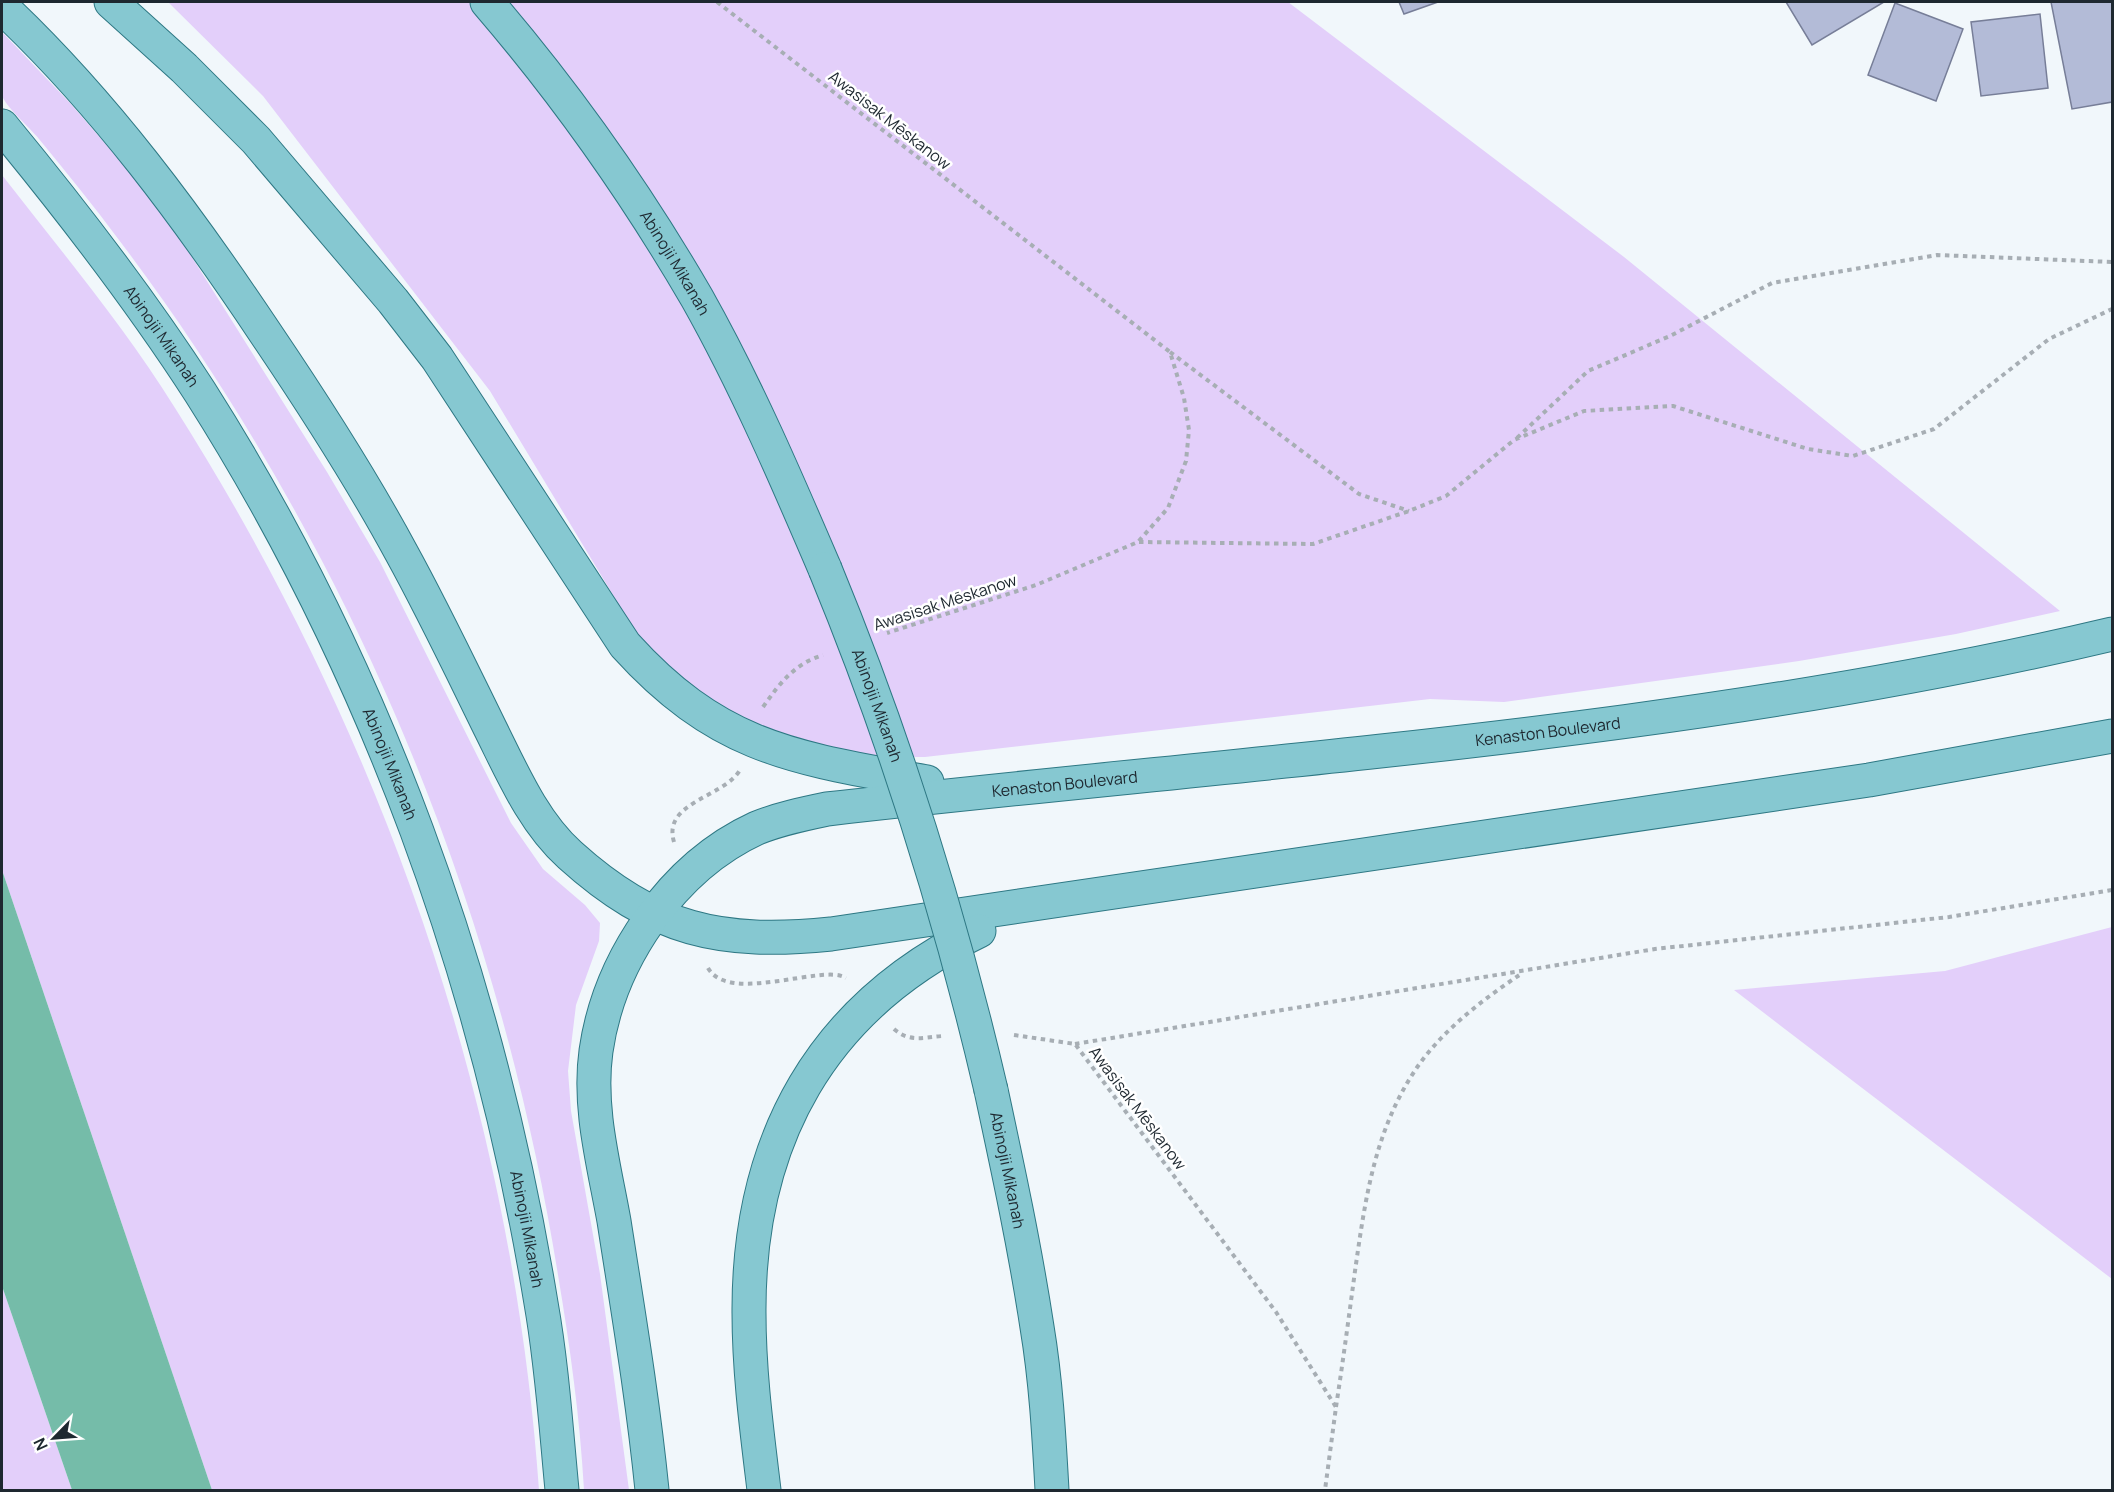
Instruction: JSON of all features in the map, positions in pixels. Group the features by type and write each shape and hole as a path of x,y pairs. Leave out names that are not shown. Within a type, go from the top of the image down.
{"main road":[{"path":"111,2 184,68 256,140 393,301 437,357 625,645 652,674 693,709 754,741 816,762 979,792"},
{"name":"Abinojii Mikanah","path":"487,2 532,54 595,137 697,299 742,385 825,569 866,668 924,837 953,932 991,1090 1022,1234 1038,1329 1048,1421 1052,1491"},
{"path":"2,7 32,36 129,145 216,261 299,383 400,551 513,774 546,828 568,853 600,880 653,915 700,931 778,939 1037,904 1869,780 2112,736"},
{"name":"Abinojii Mikanah","path":"2,126 86,230 200,392 297,561 381,736 451,923 503,1108 542,1306 562,1491"},
{"name":"Kenaston Boulevard","path":"652,1491 639,1385 594,1099 596,1052 605,1007 624,961 653,915 685,880 730,844 773,822 827,809 1644,720 1890,681 2112,634"},
{"path":"764,1491 753,1401 749,1312 751,1266 764,1180 782,1131 810,1074 830,1047 870,1002 933,957 1037,904"}],"path":[{"name":"Awasisak Mēskanow","path":"717,2 1170,352 1184,398 1189,430 1186,461 1168,508 1138,542 1046,581 877,637"},
{"path":"1138,542 1313,544 1446,496 1514,440 1588,371 1670,336 1772,283 1937,255 2112,262"},
{"path":"1514,440 1584,411 1673,406 1808,449 1853,456 1934,429 2049,339 2112,309"},
{"path":"1170,352 1359,494 1409,511"},
{"path":"685,880 671,834 674,821 684,810 736,776 754,741 762,707 777,687 802,662 826,654"},
{"path":"1075,1044 1655,949 1949,917 2112,890"},
{"path":"700,931 708,967 717,978 728,981 773,982 835,974 852,982 903,1038 947,1036"},
{"path":"1325,1491 1371,1170 1393,1108 1415,1070 1460,1020 1524,972"},
{"name":"Awasisak Mēskanow","path":"1004,1035 1075,1044 1276,1312 1336,1407"}],"shaded area":[{"path":"168,2 1288,2 1624,257 2060,611 1956,634 1799,661 1504,702 1430,699 925,757 875,757 825,752 706,704 645,648 490,391 263,96"},
{"path":"2,32 70,103 151,196 178,235 327,472 380,562 511,823 543,869 585,905 600,923 599,941 576,1005 568,1071 571,1111 600,1274 629,1490 584,1490 577,1409 562,1302 541,1182 521,1089 468,907 437,818 402,730 321,559 251,435 201,355 109,227 2,96"},
{"path":"2,175 113,318 175,408 249,532 315,660 374,792 424,927 467,1064 500,1204 524,1346 539,1490 212,1490 2,870"},
{"path":"2,870 212,1490 72,1490 2,1286"},
{"path":"2112,927 2112,1279 1734,990 1945,971"},
{"path":"2,1286 72,1490 2,1490"}],"building":[{"path":"1399,2 1438,2 1404,14"},
{"path":"1786,2 1884,2 1812,45"},
{"path":"2051,2 2112,2 2112,102 2072,109"},
{"path":"1895,3 1963,29 1936,101 1868,75"},
{"path":"2040,14 2048,88 1981,96 1971,22"}]}
